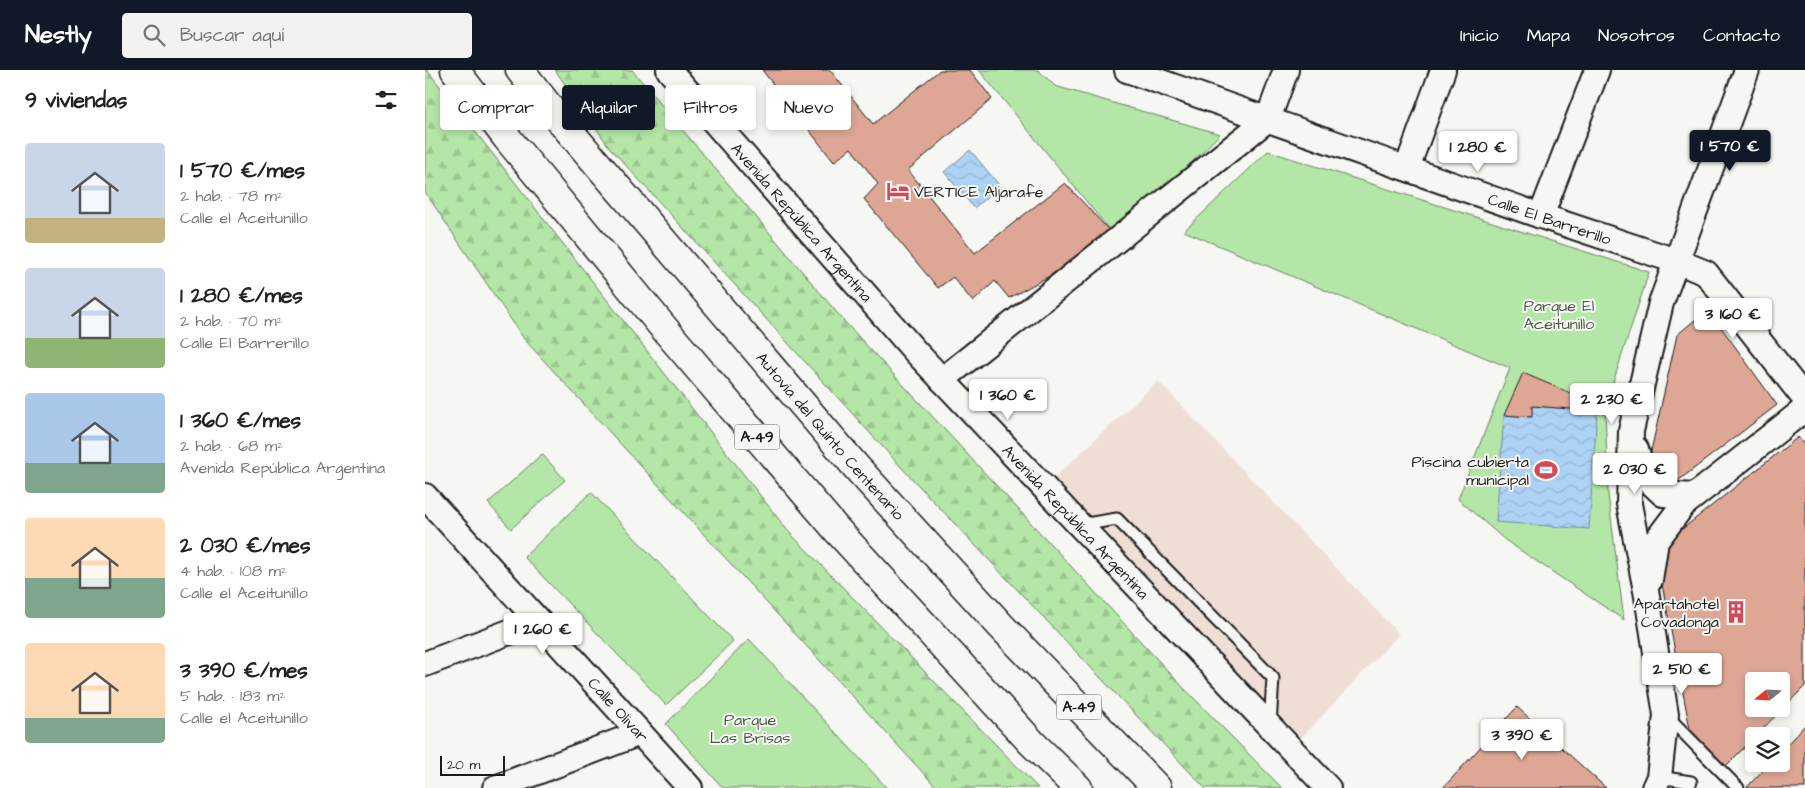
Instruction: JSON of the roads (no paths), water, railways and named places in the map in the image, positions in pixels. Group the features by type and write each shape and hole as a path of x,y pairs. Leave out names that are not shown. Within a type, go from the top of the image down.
{"highway":[{"name":"A-49","path":"455,70 507,138 836,529 1032,743 1077,788"},
{"name":"Autovía del Quinto Centenario","path":"519,70 857,468 1001,626 1157,788"}],"street":[{"name":"Avenida República Argentina","path":"669,70 914,350 1328,788"},
{"name":"Calle El Barrerillo","path":"1127,70 1541,216 1677,261 1706,273 1805,399"},
{"path":"942,380 1268,119 1286,70"},
{"path":"1407,168 1443,70"},
{"path":"1541,216 1597,70"},
{"path":"1657,782 1666,715 1647,596 1629,504 1631,430 1661,303 1747,70"},
{"path":"1647,596 1656,541 1683,505 1805,409"},
{"path":"1631,430 1643,476 1663,494 1694,496"},
{"name":"Calle Olivar","path":"428,504 538,620 690,788"},
{"path":"425,664 538,620"},
{"path":"495,788 640,733"}],"lane":[{"path":"1080,525 1117,520 1273,678 1270,727"},
{"path":"1666,715 1738,788"},
{"path":"1657,782 1691,782"}],"water":[{"path":"970,150 1000,186 974,208 944,172"},
{"name":"Piscina cubierta municipal","path":"1532,406 1597,411 1589,529 1496,522 1504,415 1531,417"}],"place":[{"name":"VERTICE Aljarafe","path":"898,191"},
{"name":"Piscina cubierta municipal","path":"1546,470"},
{"name":"Apartahotel Covadonga","path":"1736,612"}],"park label":[{"name":"Parque El Aceitunillo","path":"1559,314"},
{"name":"Parque Las Brisas","path":"750,728"}]}
